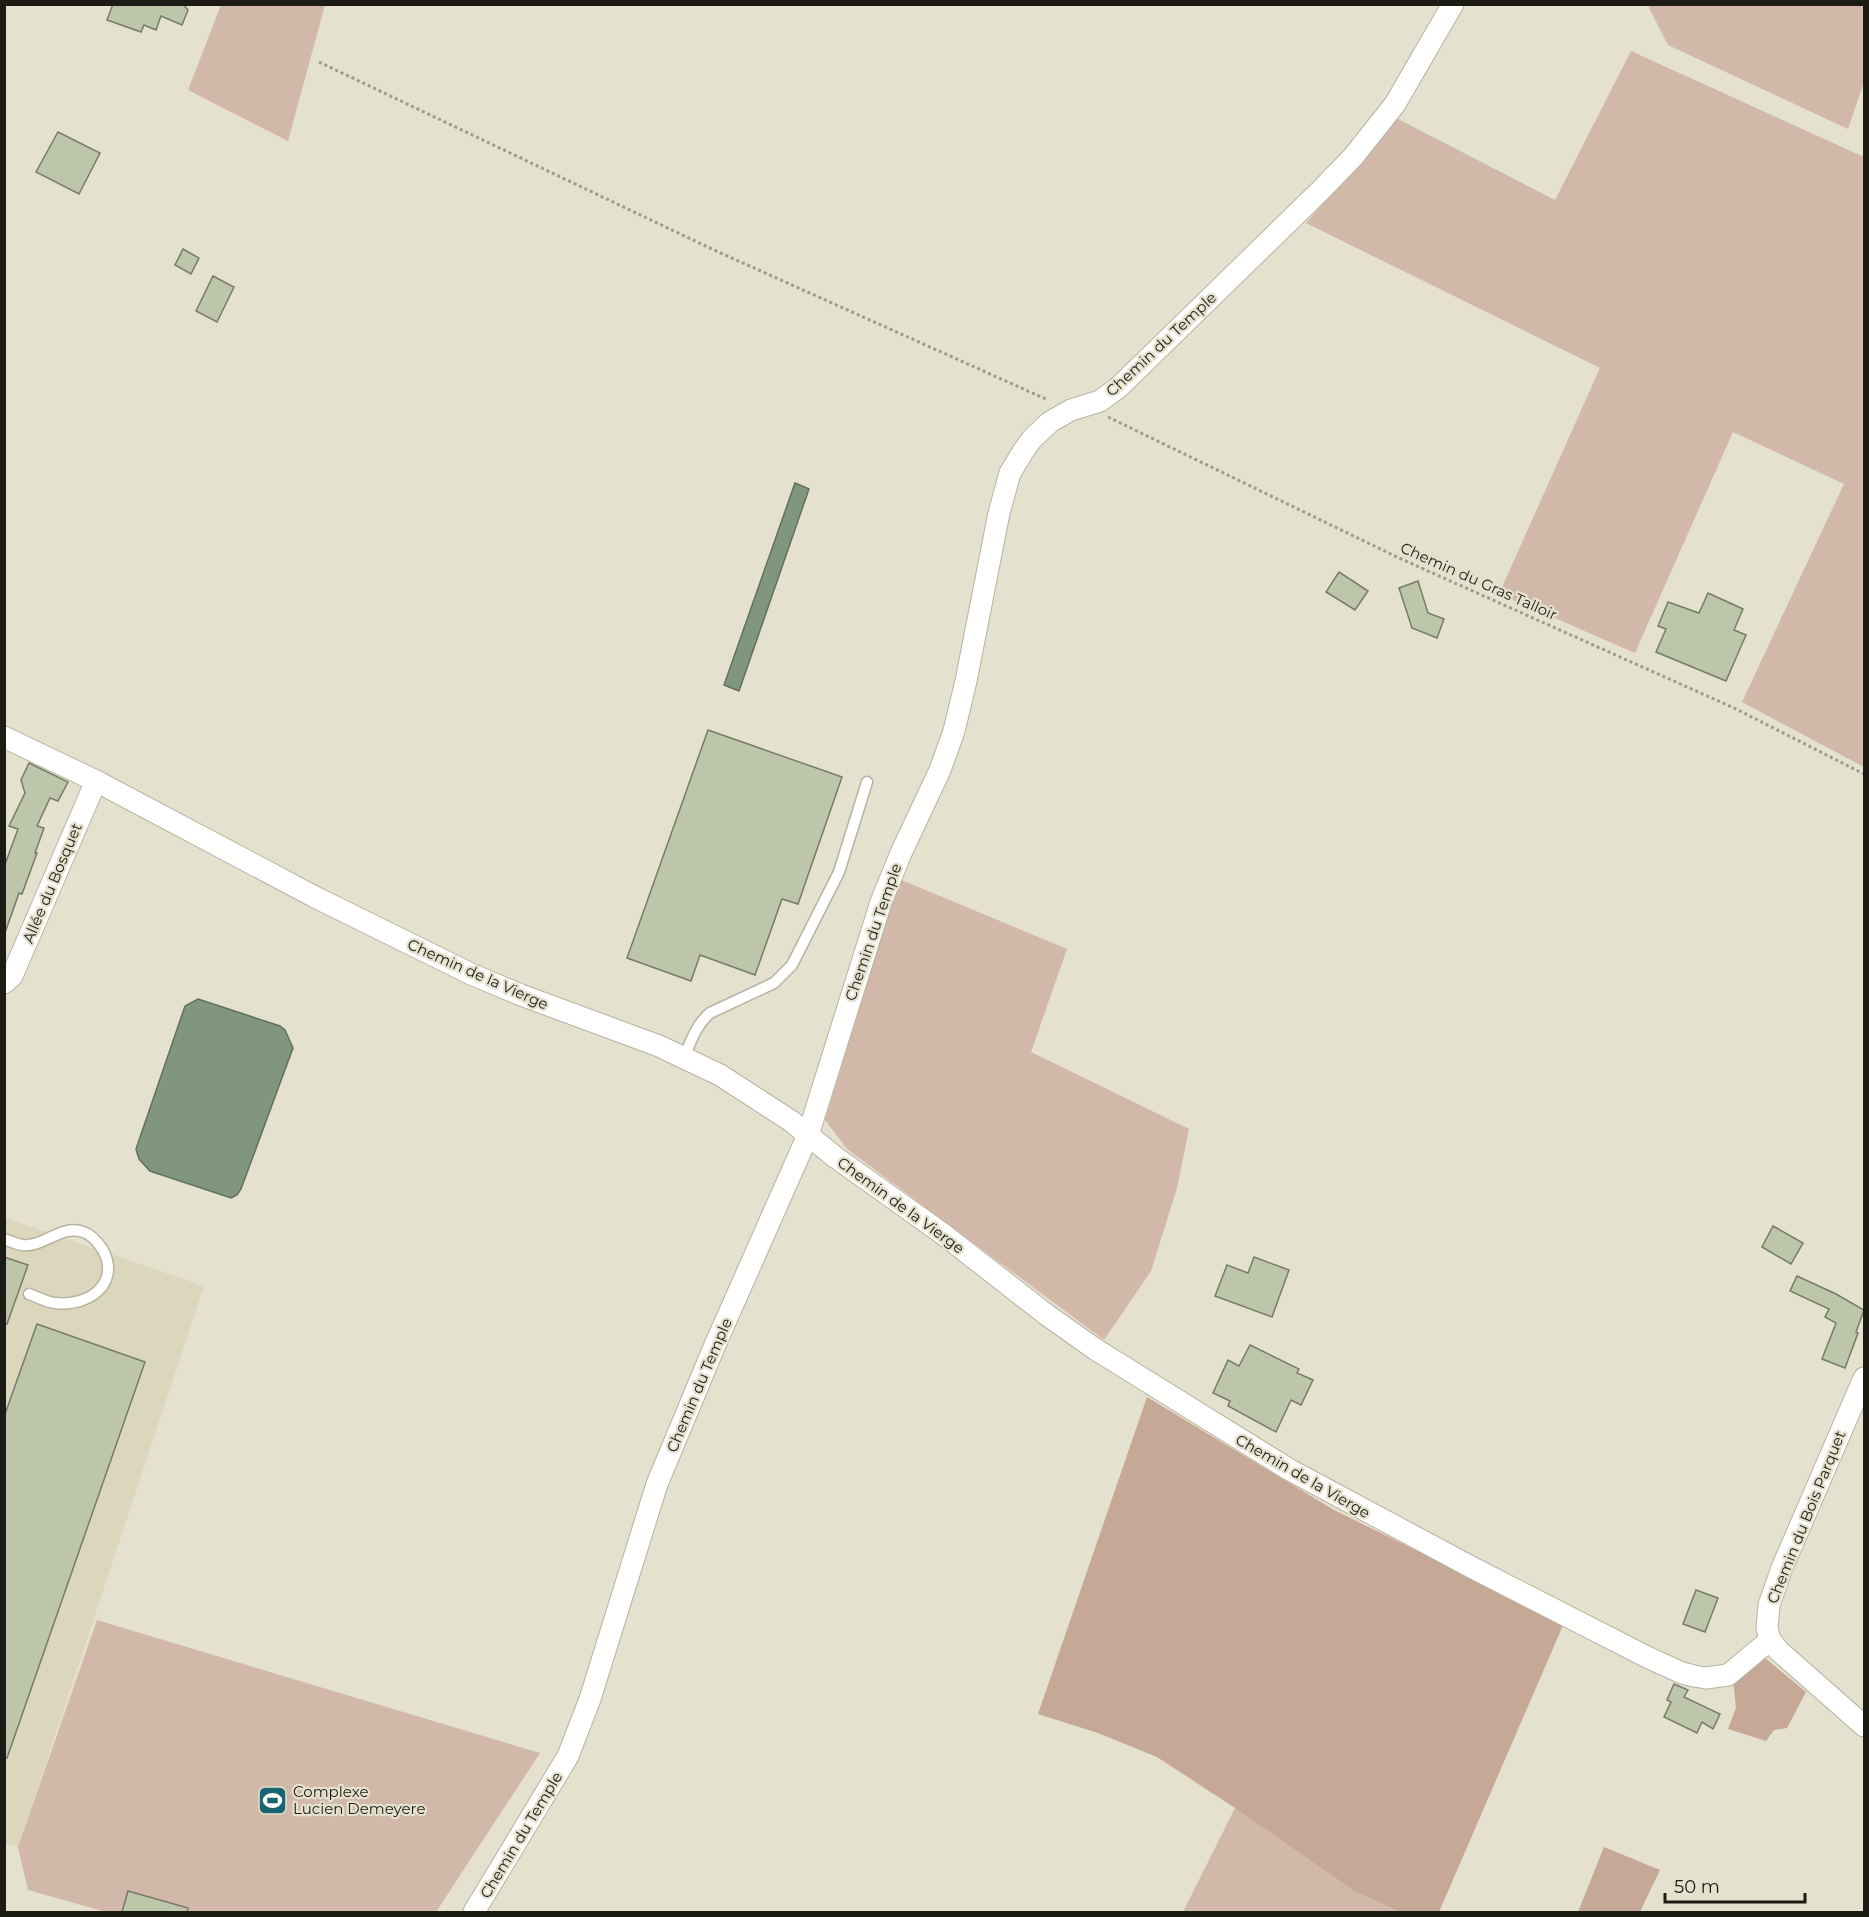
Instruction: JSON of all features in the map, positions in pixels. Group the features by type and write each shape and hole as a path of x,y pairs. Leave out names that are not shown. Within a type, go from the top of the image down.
{"street":[{"name":"Chemin du Temple","path":"474,1912 568,1756 590,1699 660,1476 807,1135 881,902 940,770 954,731 999,513 1006,485 1017,461 1032,439 1050,422 1078,408 1100,401 1119,387 1353,157 1395,104 1453,4"},
{"name":"Chemin de la Vierge","path":"4,736 96,781 315,897 471,974 649,1042 720,1075 778,1112 835,1157 943,1234 1068,1331 1281,1465 1396,1528 1647,1657 1682,1673 1706,1678 1728,1675 1770,1640"},
{"name":"Allée du Bosquet","path":"4,983 12,976 96,781"},
{"name":"Chemin du Bois Parquet","path":"1770,1640 1767,1618 1774,1590 1864,1378"},
{"path":"1770,1640 1787,1658 1864,1726"}],"lane":[{"path":"684,1058 696,1029 710,1013 774,983 792,966 845,856 867,782"},
{"path":"4,1239 23,1245 47,1240 61,1231 83,1232 99,1244 109,1261 106,1282 97,1292 78,1303 53,1303 29,1294"}],"path":[{"name":"Chemin du Gras Talloir","path":"319,62 714,250 1078,408 1399,558 1734,708 1864,774"}],"shaded area":[{"path":"221,5 325,5 288,141 188,90"},
{"path":"1650,5 1864,5 1864,82 1848,129 1668,45 1649,8"},
{"path":"1631,51 1864,157 1864,767 1742,702 1844,484 1733,432 1635,653 1499,594 1600,368 1306,223 1396,118 1555,200"},
{"path":"795,483 809,489 739,691 724,685"},
{"path":"899,879 1067,949 1031,1052 1189,1129 1177,1188 1151,1271 1104,1340 847,1149 825,1120"},
{"path":"198,999 280,1026 285,1030 293,1048 241,1189 231,1198 150,1171 139,1159 136,1149 185,1006"},
{"path":"5,1218 204,1286 18,1847 5,1843"},
{"path":"1147,1397 1334,1510 1564,1623 1439,1912 1400,1912 1354,1891 1157,1757 1098,1733 1038,1714"},
{"name":"Complexe Lucien Demeyere","path":"97,1620 540,1753 436,1912 106,1912 28,1890 18,1847"},
{"path":"1765,1658 1806,1692 1787,1728 1774,1730 1766,1741 1728,1729 1736,1708 1733,1679"},
{"path":"1235,1808 1354,1891 1400,1912 1183,1912"},
{"path":"1604,1847 1660,1870 1640,1912 1578,1912"}],"building":[{"path":"113,4 183,4 188,10 182,25 161,16 156,30 144,25 141,32 107,20"},
{"path":"58,132 100,153 79,194 36,172"},
{"path":"183,249 199,258 191,274 175,265"},
{"path":"213,276 234,287 217,322 196,311"},
{"path":"1339,572 1368,591 1355,610 1326,592"},
{"path":"1418,581 1428,613 1444,619 1437,638 1412,628 1399,588"},
{"path":"1708,593 1743,609 1734,630 1746,635 1726,681 1656,652 1666,629 1658,626 1668,602 1699,613"},
{"path":"708,730 842,777 798,904 782,899 755,975 700,955 691,981 627,958"},
{"path":"29,763 68,782 58,801 50,798 37,826 44,828 35,853 37,853 6,930 4,929 4,867 18,829 9,826 25,793 21,780"},
{"path":"1773,1226 1803,1243 1791,1264 1762,1247"},
{"path":"4,1257 28,1265 7,1324 4,1324"},
{"path":"1254,1257 1289,1270 1272,1317 1215,1296 1227,1265 1248,1273"},
{"path":"1797,1276 1864,1310 1845,1368 1822,1359 1836,1323 1825,1317 1829,1309 1790,1291"},
{"path":"37,1324 145,1362 7,1758 4,1758 4,1417"},
{"path":"1250,1345 1299,1369 1297,1373 1313,1380 1301,1405 1291,1400 1276,1432 1228,1406 1230,1401 1213,1393 1228,1360 1239,1366"},
{"path":"1696,1590 1718,1598 1705,1632 1683,1624"},
{"path":"1674,1684 1688,1690 1684,1697 1720,1714 1713,1729 1702,1722 1697,1733 1664,1717 1671,1702 1667,1700"},
{"path":"128,1891 188,1908 187,1912 122,1912"}],"place":[{"name":"Complexe Lucien Demeyere","path":"272,1800"}]}
